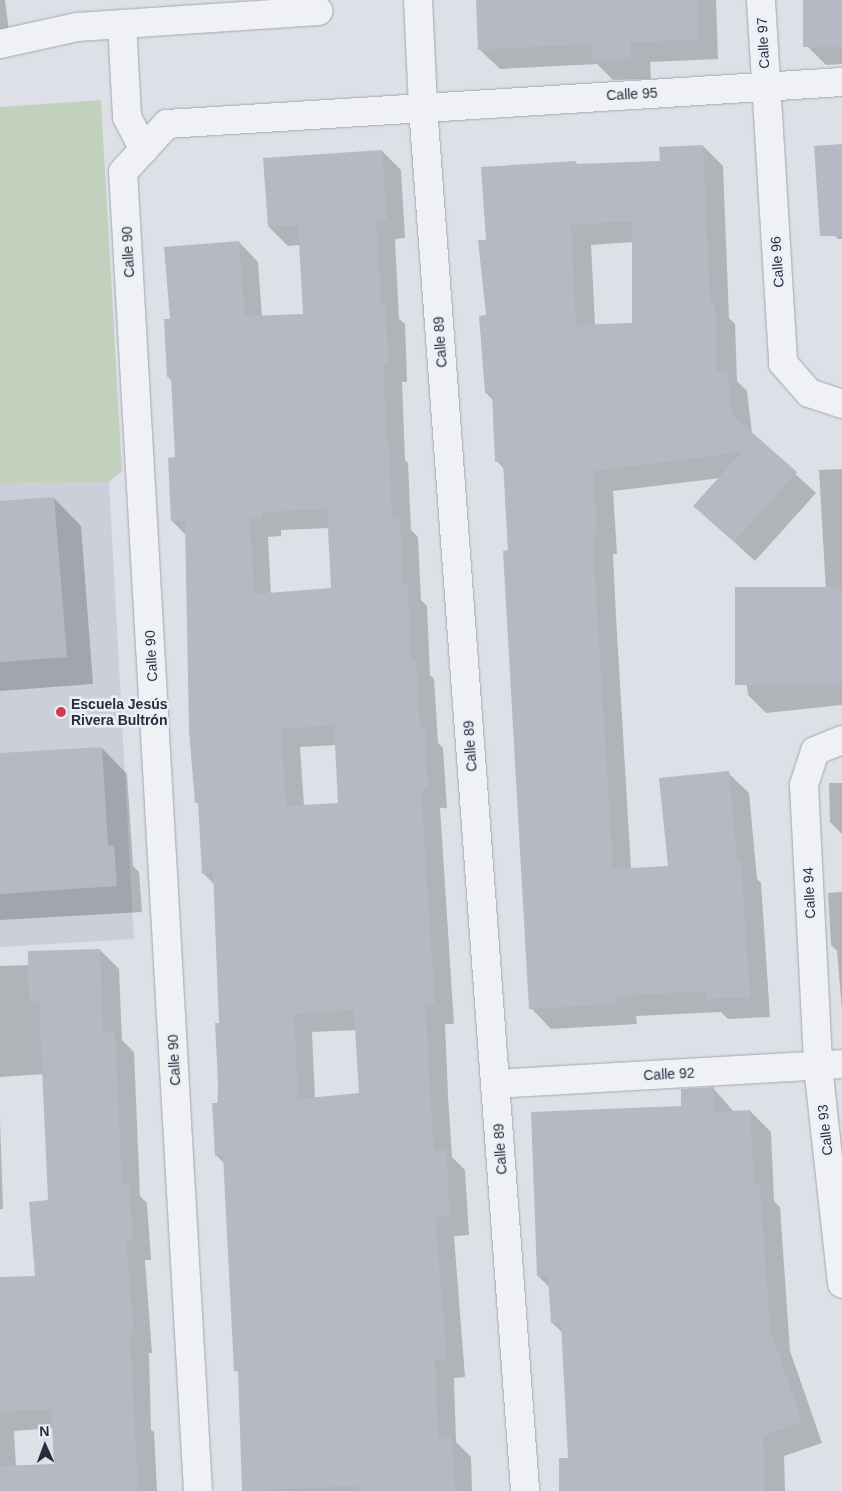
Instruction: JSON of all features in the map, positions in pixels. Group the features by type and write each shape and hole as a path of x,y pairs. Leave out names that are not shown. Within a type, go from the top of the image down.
{"street":[{"name":"Calle 89","path":"418,0 423,107 525,1491"},
{"name":"Calle 97","path":"761,0 766,86"},
{"path":"5,43 77,26 318,11"},
{"path":"122,24 127,117 144,150"},
{"name":"Calle 95","path":"423,107 842,82"},
{"name":"Calle 96","path":"766,86 783,363 809,393 842,404"},
{"name":"Calle 90","path":"198,1491 123,172 167,124 423,107"},
{"name":"Calle 94","path":"830,1065 804,785 815,752 842,740"},
{"name":"Calle 92","path":"495,1084 830,1065"},
{"name":"Calle 93","path":"830,1065 842,1284"}],"shaded area":[{"name":"Escuela Jesús Rivera Bultrón","path":"109,482 134,939 0,947 0,484"}],"green space":[{"path":"101,100 122,471 109,482 0,484 0,107"}],"building":[{"path":"476,0 697,0 699,40 630,42 631,59 592,61 591,44 478,50"},
{"path":"803,0 842,0 842,47 803,47"},
{"path":"842,144 842,236 820,236 814,146"},
{"path":"703,145 710,302 715,302 717,371 727,369 732,415 797,472 734,542 693,506 742,452 593,471 597,534 593,534 596,595 613,869 668,866 659,778 729,771 737,862 741,862 750,997 707,999 707,991 617,996 617,1004 529,1009 503,551 508,550 503,461 495,462 492,393 485,393 479,316 486,315 478,240 486,240 481,167 576,161 576,164 660,161 659,147","holes":["632,221 632,323 576,325 571,225"]},
{"path":"382,150 387,219 376,220 381,304 386,304 388,363 383,363 387,443 389,442 392,517 400,517 403,585 408,585 411,659 416,659 420,728 425,727 428,789 421,790 435,1005 426,1006 429,1076 434,1151 446,1150 450,1216 435,1217 447,1359 435,1359 438,1437 452,1437 455,1491 358,1491 358,1486 242,1491 238,1371 234,1371 223,1155 215,1156 212,1103 219,1103 215,1023 219,1023 213,873 202,874 198,803 195,803 189,731 185,521 171,521 168,458 175,457 171,377 167,377 164,319 170,319 164,247 239,241 245,316 303,314 298,225 268,227 263,158","holes":["327,509 331,588 254,594 250,518 263,517 262,512","334,725 338,803 286,806 281,729","354,1010 359,1093 298,1099 294,1014"]},
{"path":"54,497 67,657 0,662 0,501"},
{"path":"735,587 842,587 842,685 735,685"},
{"path":"102,747 108,846 114,845 117,886 0,894 0,753"},
{"path":"100,949 103,1032 115,1032 122,1183 129,1183 133,1241 126,1241 134,1334 130,1334 138,1491 0,1491 0,1466 54,1464 51,1409 0,1412 0,1277 35,1276 29,1202 48,1200 39,1001 29,1001 28,951"},
{"path":"714,1087 715,1112 750,1110 754,1185 760,1185 770,1329 802,1422 763,1436 765,1491 559,1491 559,1458 568,1458 561,1323 551,1323 548,1276 537,1276 531,1112 681,1106 681,1089"}],"place":[{"name":"Escuela Jesús Rivera Bultrón","path":"61,712"}]}
